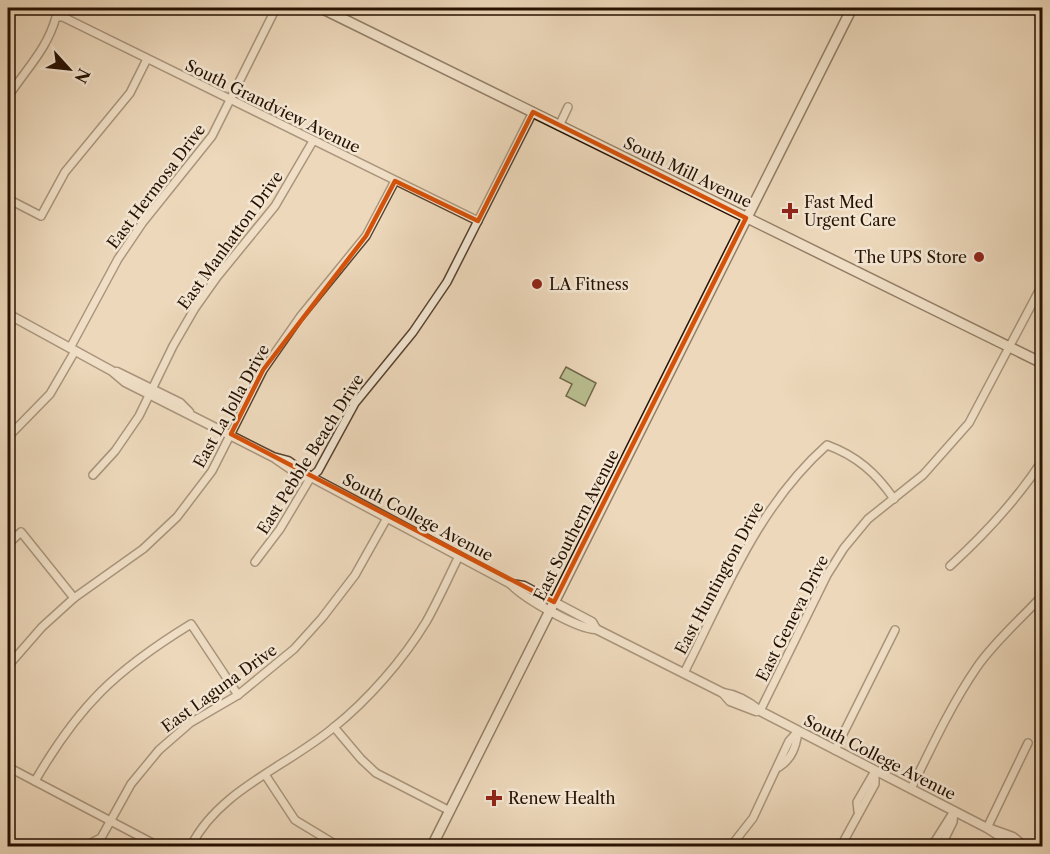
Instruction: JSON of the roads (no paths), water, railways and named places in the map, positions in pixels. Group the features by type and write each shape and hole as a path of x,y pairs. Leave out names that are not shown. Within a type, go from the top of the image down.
{"main road":[{"name":"South Mill Avenue","path":"321,8 1042,363"},
{"name":"East Southern Avenue","path":"432,846 852,8"}],"street":[{"name":"East Hermosa Drive","path":"8,437 50,394 118,259 143,222 206,145 276,8"},
{"name":"South Grandview Avenue","path":"8,97 40,56 51,34 56,17 63,17 478,221"},
{"path":"8,199 41,216 65,172 130,93 147,59"},
{"path":"559,126 568,107"},
{"name":"East Pebble Beach Drive","path":"255,562 280,529 311,477 318,471 346,418 366,387 413,332 439,294 533,112"},
{"name":"East Manhatton Drive","path":"93,475 115,451 140,416 173,346 205,293 275,206 313,141"},
{"name":"East La Jolla Drive","path":"8,666 42,627 74,598 143,549 177,517 212,471 263,370 300,317 366,236 395,181"},
{"name":"East Geneva Drive","path":"760,711 827,575 844,548 868,519 923,475 969,423 1042,285"},
{"name":"South College Avenue","path":"8,314 112,371 129,376 151,392 180,403 192,414 273,457 301,476 311,477 511,584 524,586 552,606 592,622 596,628 723,693 738,705 760,711 987,828 1013,837 1021,845"},
{"name":"East Huntington Drive","path":"684,673 763,518 804,465 827,445 848,452 869,469 894,499"},
{"path":"950,566 987,532 1022,491 1042,461"},
{"name":"East Laguna Drive","path":"85,846 101,838 131,784 159,750 190,723 238,695 294,649 322,618 355,575 387,518"},
{"path":"8,544 21,532 74,598"},
{"path":"191,846 197,833 217,809 334,727 367,695 426,622 459,556"},
{"path":"911,789 955,702 978,666 1004,634 1042,596"},
{"path":"35,782 61,736 92,699 123,669 191,624 238,695"},
{"path":"836,750 895,630"},
{"path":"334,727 376,773 450,811"},
{"path":"732,846 753,818 779,767 787,762 796,744 798,731"},
{"path":"987,828 1028,743"},
{"path":"8,766 158,846"},
{"path":"841,846 858,811 857,802 875,771"},
{"path":"266,776 295,820 338,846"},
{"path":"932,846 954,811"},
{"path":"941,846 953,822 954,811"}],"place":[{"name":"Fast Med Urgent Care","path":"790,211"},
{"name":"The UPS Store","path":"979,257"},
{"name":"LA Fitness","path":"537,284"},
{"name":"Renew Health","path":"494,798"}]}
